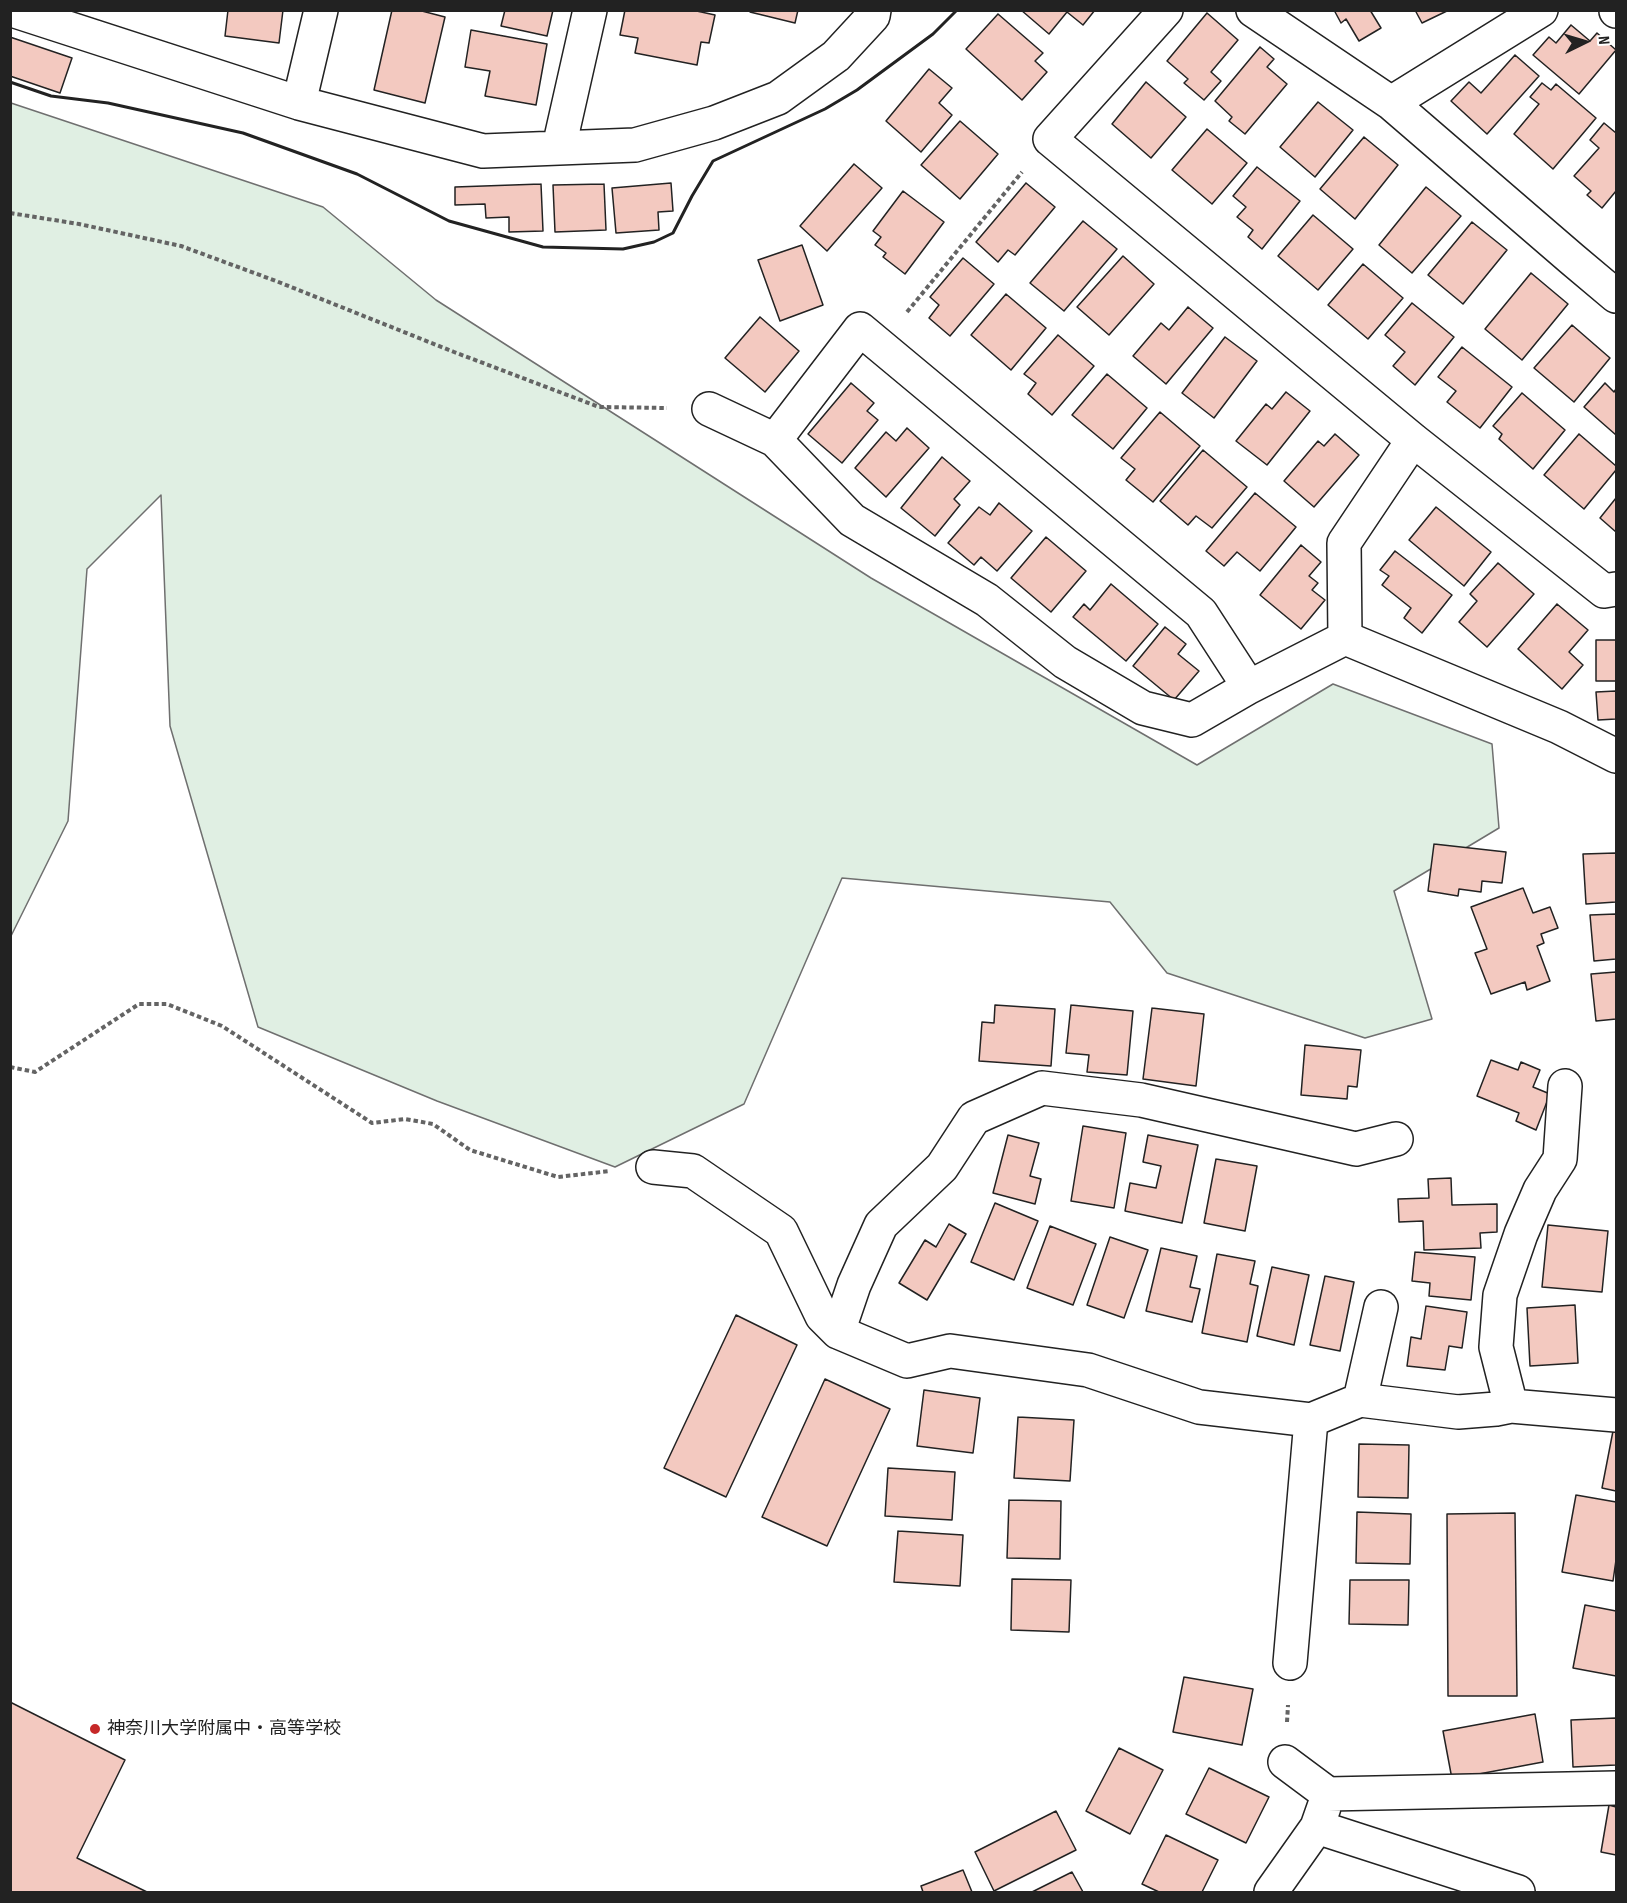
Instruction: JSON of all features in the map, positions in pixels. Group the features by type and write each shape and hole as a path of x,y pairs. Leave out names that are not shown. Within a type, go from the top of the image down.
{"street":[{"path":"12,10 53,17 299,103 483,151 635,145 714,123 778,98 836,56 877,12"},
{"path":"299,103 321,10"},
{"path":"560,147 590,10"},
{"path":"1166,10 1050,139 1413,440 1604,591 1617,589"},
{"path":"1253,10 1391,103 1617,296"},
{"path":"1391,103 1541,10"},
{"path":"775,440 860,329 1201,613 1250,687"},
{"path":"709,409 775,440 852,520 987,600 1065,662 1143,708 1192,720 1344,638"},
{"path":"1344,638 1344,543 1413,440"},
{"path":"1344,638 1559,727 1617,756"},
{"path":"1511,1406 1496,1347 1500,1295 1521,1234 1540,1190 1560,1159 1565,1086"},
{"path":"838,1332 854,1285 881,1225 942,1167 974,1118 1042,1088 1141,1100 1356,1149 1396,1138"},
{"path":"653,1167 693,1171 781,1231 822,1316 838,1332 907,1360 950,1351 1088,1370 1199,1407 1311,1420 1360,1400 1458,1412 1511,1406 1617,1415"},
{"path":"1360,1400 1381,1307"},
{"path":"1290,1663 1311,1420"},
{"path":"1285,1762 1328,1794 1617,1788"},
{"path":"1271,1893 1317,1827 1328,1794"},
{"path":"1317,1827 1518,1893"}],"path":[{"path":"860,329 889,334 1050,139"},
{"path":"10,213 79,224 181,246 599,407 709,409"},
{"path":"10,1067 35,1072 139,1004 166,1004 222,1026 372,1123 405,1119 433,1124 470,1150 558,1177 653,1167"},
{"path":"1285,1762 1290,1663"}],"green space":[{"path":"11,103 323,207 436,300 871,578 1197,765 1333,684 1492,744 1499,828 1394,891 1432,1019 1365,1038 1167,973 1110,902 842,878 744,1104 615,1167 437,1101 258,1027 170,726 161,495 87,569 68,821 11,936"}],"building":[{"path":"228,10 283,10 279,43 225,36"},
{"path":"392,10 418,10 445,17 425,103 374,90"},
{"path":"505,10 553,10 547,36 501,26"},
{"path":"625,10 692,10 715,15 709,43 701,42 697,65 635,53 638,38 620,35"},
{"path":"751,10 798,10 795,23 750,12"},
{"path":"1021,10 1095,10 1083,25 1067,12 1049,34"},
{"path":"1334,10 1370,10 1381,28 1359,41 1346,19 1341,23"},
{"path":"1415,10 1449,10 1422,23"},
{"path":"1207,13 1238,40 1211,72 1221,81 1204,100 1184,83 1188,79 1167,61"},
{"path":"998,14 1043,53 1035,61 1047,72 1022,100 966,49"},
{"path":"1571,25 1590,41 1597,33 1616,50 1579,94 1533,55 1549,37 1556,43"},
{"path":"471,30 547,44 536,105 485,96 490,71 465,67"},
{"path":"10,37 72,58 60,93 10,76"},
{"path":"1260,47 1274,59 1267,67 1287,84 1245,134 1229,121 1232,117 1215,101"},
{"path":"1515,55 1539,76 1487,134 1451,101 1469,82 1481,93"},
{"path":"929,69 952,88 939,103 952,115 921,152 886,121"},
{"path":"1146,82 1186,117 1151,158 1112,124"},
{"path":"1542,83 1551,90 1556,84 1596,118 1553,169 1514,134 1539,104 1530,97"},
{"path":"1318,102 1353,130 1315,177 1280,147"},
{"path":"960,121 998,154 960,199 921,165"},
{"path":"1604,123 1616,133 1616,191 1602,208 1587,195 1591,191 1574,176 1599,148 1590,140"},
{"path":"1207,129 1247,163 1212,204 1172,170"},
{"path":"1364,137 1398,165 1355,219 1320,189"},
{"path":"854,164 882,188 827,251 800,226"},
{"path":"1257,167 1300,201 1262,249 1248,237 1253,230 1237,217 1246,207 1233,196"},
{"path":"671,183 673,211 658,212 659,230 616,233 612,188"},
{"path":"1026,183 1055,207 1015,255 1008,250 998,262 976,242"},
{"path":"541,184 543,231 509,232 509,217 486,218 485,204 455,205 455,187"},
{"path":"604,184 606,230 555,232 553,185"},
{"path":"1426,187 1461,216 1412,273 1379,245"},
{"path":"903,191 944,222 905,274 883,257 886,253 875,245 881,237 873,231"},
{"path":"1313,215 1353,249 1318,290 1278,256"},
{"path":"1083,221 1117,249 1064,311 1030,283"},
{"path":"1472,222 1507,250 1463,304 1428,275"},
{"path":"802,245 823,305 780,321 758,260"},
{"path":"1123,256 1154,284 1109,335 1077,307"},
{"path":"963,258 994,284 950,336 929,318 939,305 930,297"},
{"path":"1363,264 1403,298 1368,339 1328,305"},
{"path":"1531,273 1568,304 1522,360 1485,329"},
{"path":"1006,294 1046,328 1011,370 971,335"},
{"path":"1412,303 1454,337 1415,385 1393,366 1405,352 1385,335"},
{"path":"1188,307 1213,328 1166,384 1133,356 1161,323 1169,330"},
{"path":"760,317 799,351 765,392 725,358"},
{"path":"1572,325 1610,358 1574,402 1534,368"},
{"path":"1058,335 1094,366 1052,415 1028,394 1036,383 1024,374"},
{"path":"1225,337 1257,361 1214,418 1182,393"},
{"path":"1462,347 1512,387 1480,428 1447,402 1456,391 1438,377"},
{"path":"1107,374 1147,408 1113,449 1072,415"},
{"path":"851,383 874,403 867,411 878,420 842,463 808,434"},
{"path":"1605,383 1614,392 1616,389 1616,435 1584,407"},
{"path":"1286,392 1310,411 1267,465 1236,441 1266,404 1272,409"},
{"path":"1522,393 1565,430 1533,469 1499,439 1502,434 1493,426"},
{"path":"1160,412 1200,446 1153,502 1126,480 1135,469 1121,458"},
{"path":"907,428 929,448 886,497 855,468 886,432 896,441"},
{"path":"1335,434 1359,455 1314,507 1284,481 1318,441 1324,446"},
{"path":"1579,434 1616,466 1616,470 1584,509 1544,475"},
{"path":"1203,450 1247,487 1212,528 1196,516 1188,525 1160,501"},
{"path":"942,457 970,481 954,499 960,505 935,536 901,508"},
{"path":"1255,493 1296,527 1260,571 1237,552 1224,566 1206,551"},
{"path":"1616,498 1616,532 1600,518"},
{"path":"999,503 1032,531 997,571 981,557 974,565 948,543 979,507 990,515"},
{"path":"1436,507 1491,552 1464,586 1409,540"},
{"path":"1046,537 1086,571 1051,612 1011,578"},
{"path":"1301,545 1321,562 1309,576 1318,583 1312,590 1325,600 1301,629 1260,595"},
{"path":"1395,551 1452,595 1422,633 1404,618 1411,608 1382,585 1389,576 1380,570"},
{"path":"1498,563 1534,594 1487,647 1459,622 1477,601 1470,594"},
{"path":"1111,584 1158,624 1126,661 1073,617 1084,604 1090,610"},
{"path":"1557,604 1588,630 1569,652 1583,665 1562,689 1518,649"},
{"path":"1165,627 1186,644 1178,654 1199,671 1174,700 1133,666"},
{"path":"1596,640 1616,640 1616,681 1596,681"},
{"path":"1616,691 1616,719 1598,720 1596,692"},
{"path":"1434,844 1506,852 1502,883 1482,881 1481,892 1459,889 1458,896 1428,891"},
{"path":"1616,853 1616,902 1586,904 1583,854"},
{"path":"1523,888 1533,913 1550,907 1558,928 1541,934 1544,943 1537,946 1550,981 1527,990 1525,982 1491,994 1475,953 1487,949 1471,907"},
{"path":"1616,914 1616,959 1594,961 1590,915"},
{"path":"1616,972 1616,1019 1596,1021 1591,974"},
{"path":"995,1005 1055,1009 1051,1066 979,1061 982,1022 994,1023"},
{"path":"1071,1005 1133,1011 1127,1075 1087,1072 1089,1055 1066,1053"},
{"path":"1152,1008 1204,1014 1196,1086 1143,1079"},
{"path":"1305,1045 1361,1050 1357,1087 1348,1086 1347,1099 1301,1095"},
{"path":"1491,1060 1518,1070 1521,1062 1540,1070 1533,1087 1550,1094 1536,1130 1516,1121 1519,1113 1477,1096"},
{"path":"1083,1126 1126,1133 1114,1208 1071,1201"},
{"path":"1008,1135 1039,1143 1030,1176 1041,1179 1035,1204 993,1193"},
{"path":"1148,1135 1198,1145 1182,1223 1125,1211 1130,1183 1156,1188 1161,1166 1143,1162"},
{"path":"1216,1159 1257,1166 1245,1231 1204,1223"},
{"path":"1451,1178 1452,1205 1497,1204 1497,1232 1480,1233 1481,1248 1424,1250 1423,1221 1399,1222 1398,1199 1429,1198 1428,1179"},
{"path":"995,1203 1038,1221 1014,1280 971,1262"},
{"path":"949,1224 966,1234 927,1300 899,1283 925,1240 936,1247"},
{"path":"1548,1225 1608,1231 1602,1292 1542,1287"},
{"path":"1050,1226 1096,1244 1073,1305 1027,1288"},
{"path":"1110,1237 1148,1250 1124,1318 1087,1305"},
{"path":"1161,1248 1197,1256 1190,1287 1200,1289 1192,1322 1146,1311"},
{"path":"1415,1252 1475,1257 1471,1300 1429,1296 1430,1283 1412,1281"},
{"path":"1217,1254 1255,1261 1250,1284 1258,1286 1247,1342 1202,1333"},
{"path":"1272,1267 1309,1275 1294,1345 1257,1336"},
{"path":"1325,1276 1354,1282 1340,1351 1310,1345"},
{"path":"1575,1305 1578,1363 1530,1366 1527,1308"},
{"path":"1426,1306 1467,1312 1462,1348 1449,1346 1445,1370 1407,1366 1411,1337 1421,1339"},
{"path":"736,1315 797,1345 726,1497 664,1468"},
{"path":"825,1379 890,1409 827,1546 762,1517"},
{"path":"924,1390 980,1398 973,1453 917,1446"},
{"path":"1018,1417 1074,1420 1070,1481 1014,1478"},
{"path":"1613,1431 1616,1432 1616,1491 1602,1488"},
{"path":"1359,1444 1409,1445 1408,1498 1358,1497"},
{"path":"888,1468 955,1472 952,1520 885,1516"},
{"path":"1576,1495 1616,1502 1616,1560 1613,1581 1562,1572"},
{"path":"1009,1500 1061,1501 1060,1559 1007,1558"},
{"path":"1357,1512 1411,1514 1410,1564 1356,1563"},
{"path":"1515,1513 1517,1696 1448,1696 1447,1514"},
{"path":"898,1531 963,1535 960,1586 894,1582"},
{"path":"1012,1579 1071,1580 1069,1632 1011,1630"},
{"path":"1350,1580 1409,1580 1408,1625 1349,1624"},
{"path":"1585,1605 1616,1611 1616,1676 1573,1668"},
{"path":"1184,1677 1253,1689 1242,1745 1173,1732"},
{"path":"10,1702 125,1760 77,1858 147,1892 10,1892"},
{"path":"1535,1714 1543,1762 1452,1779 1443,1731"},
{"path":"1616,1718 1616,1765 1573,1767 1571,1720"},
{"path":"1119,1748 1163,1770 1130,1834 1086,1811"},
{"path":"1209,1768 1269,1797 1246,1843 1186,1814"},
{"path":"1609,1805 1616,1807 1616,1855 1601,1852"},
{"path":"1056,1811 1076,1850 994,1891 975,1852"},
{"path":"1166,1835 1218,1860 1202,1892 1159,1892 1142,1884"},
{"path":"963,1870 972,1892 923,1892 921,1886"},
{"path":"1072,1872 1083,1892 1032,1892"}],"wall":[{"path":"10,82 51,96 108,103 243,133 357,174 449,221 543,247 623,249 654,242 673,233 713,161 825,109 857,90 933,34 957,10"}],"place":[{"name":"神奈川大学附属中・高等学校","path":"95,1729"}]}
